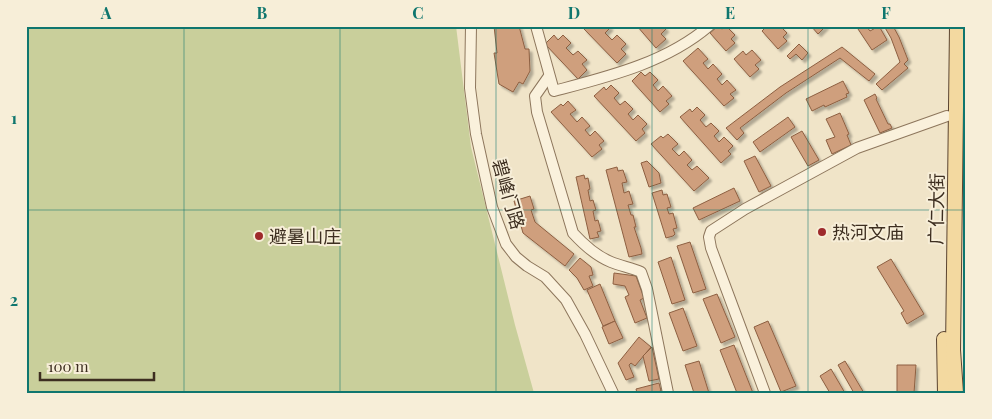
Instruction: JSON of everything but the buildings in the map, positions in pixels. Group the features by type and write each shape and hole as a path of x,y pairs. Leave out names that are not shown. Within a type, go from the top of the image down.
{"main road":[{"name":"广仁大街","path":"944,393 948,26"},
{"name":"广仁大街","path":"956,393 953,350 960,165 957,26"}],"street":[{"name":"碧峰门路","path":"471,26 470,88 476,134 492,207 506,244 516,257 545,277 566,300 585,334 613,393"},
{"path":"536,26 554,91 643,64 677,49 708,26"},
{"path":"549,76 535,96 537,112 573,233 596,254 611,262 642,272 668,393"},
{"path":"765,393 711,248 709,238 711,231 745,209 857,148 947,116"}],"green space":[{"name":"避暑山庄","path":"26,26 456,26 471,147 515,325 534,393 26,393"}],"place":[{"name":"热河文庙","path":"822,232"},
{"name":"避暑山庄","path":"259,236"}]}
